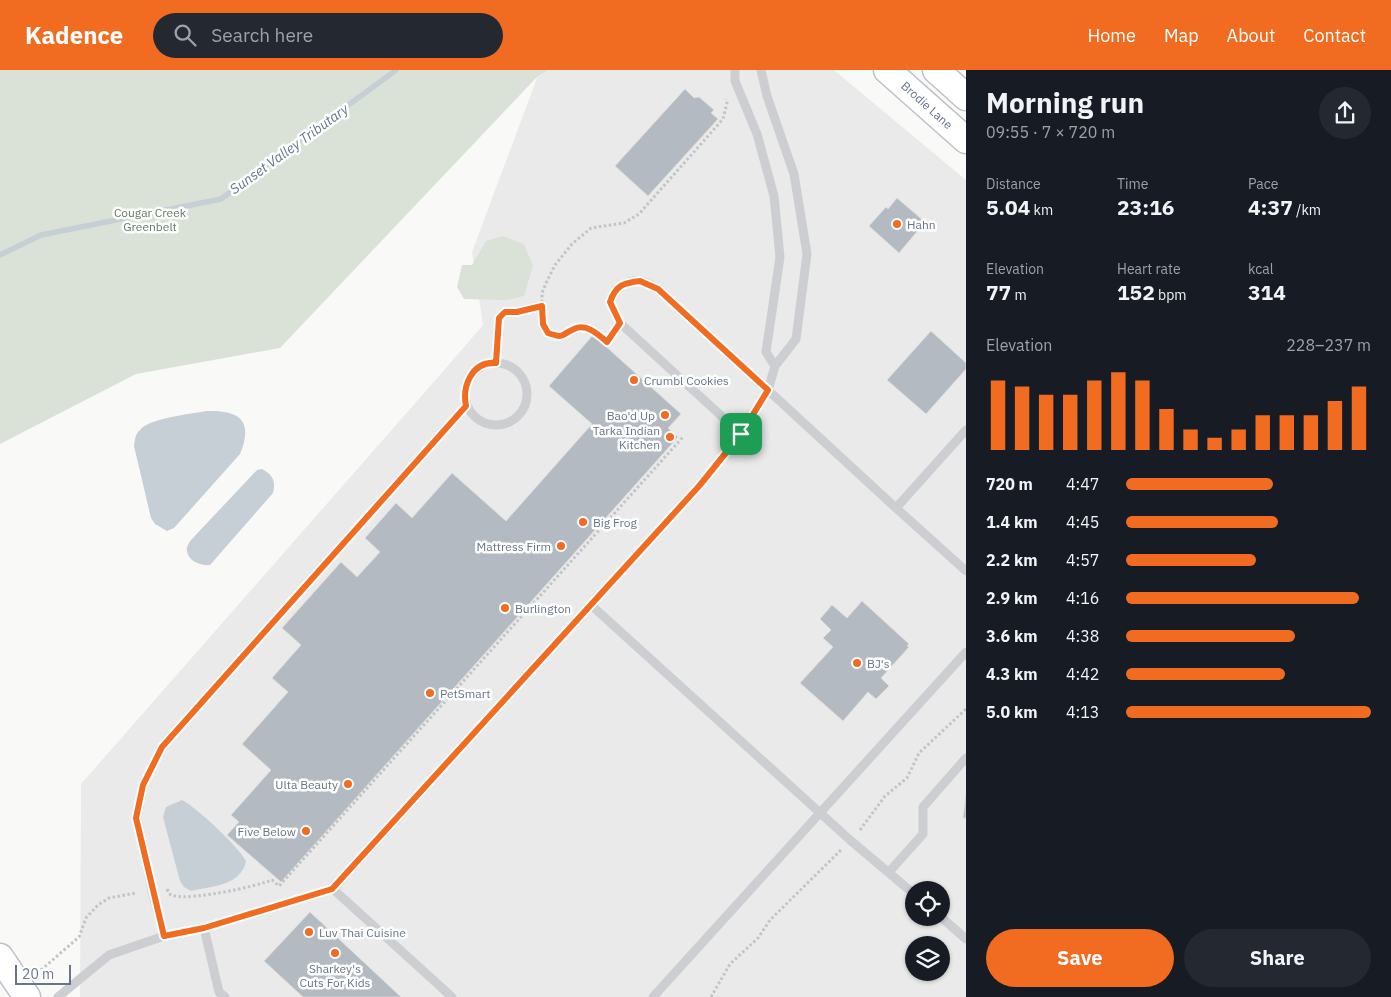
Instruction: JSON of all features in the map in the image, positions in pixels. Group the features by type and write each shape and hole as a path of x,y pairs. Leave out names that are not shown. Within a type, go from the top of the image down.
{"main road":[{"name":"Brodie Lane","path":"887,70 966,140"},
{"path":"936,70 966,97"},
{"path":"0,957 26,997"}],"lane":[{"path":"735,70 735,81 757,134 774,196 780,258 766,352 775,366"},
{"path":"58,997 109,955 164,936 204,928 332,889 700,485 741,434 768,390 775,366 796,340 807,254 794,174 767,96 761,70"},
{"path":"741,434 620,323 610,302 613,293 623,283 640,281 658,289 966,571"},
{"path":"496,363 503,364 513,368 522,376 527,394 525,404 521,413 513,420 493,426 483,423 474,417 466,406 465,387 470,377 481,366 496,363"},
{"path":"164,936 136,818 143,785 162,747 466,406"},
{"path":"896,508 966,430"},
{"path":"591,605 850,840 905,886"},
{"path":"653,997 966,652"},
{"path":"889,872 923,834 923,807 966,758"},
{"path":"332,889 452,997"},
{"path":"950,925 966,938"},
{"path":"204,928 219,992 225,997"}],"path":[{"path":"620,323 607,342 594,331 584,328 575,328 568,334 558,337 548,333 543,324 542,306 542,292 546,282 555,265 572,244 591,228 624,223 639,214 723,119 727,103 725,93"},
{"path":"496,363 499,318 505,312 517,312 542,306"},
{"path":"166,888 170,894 175,896 188,896 220,892 272,880 279,886 683,437"},
{"path":"860,830 885,796 907,778 920,752 966,709"},
{"path":"711,997 730,964 758,938 770,920 843,848"},
{"path":"41,970 79,937 86,918 98,905 109,898 136,893"}],"shaded area":[{"path":"548,70 834,70 966,180 966,997 80,997 81,784 483,325 472,252 537,78"},
{"path":"207,411 228,413 241,419 245,433 240,454 174,528 167,531 155,524 151,518 134,446 136,436 144,427 151,423 170,417"},
{"path":"262,469 273,479 273,493 210,565 199,564 192,560 187,550 191,540 257,470"},
{"path":"182,800 197,810 242,854 246,861 238,876 216,886 191,891 184,887 180,881 163,817 166,807"}],"green space":[{"name":"Cougar Creek Greenbelt","path":"0,70 548,70 536,78 280,348 136,374 0,444"},
{"path":"503,236 524,244 533,266 524,296 507,300 464,299 457,287 462,265 472,265 486,241"}],"building":[{"path":"685,89 694,98 699,97 714,110 711,113 718,119 648,196 615,166"},
{"name":"Hahn","path":"897,198 925,222 899,253 869,226"},
{"path":"931,331 966,363 966,369 926,414 887,380"},
{"path":"593,335 681,414 668,428 678,437 281,882 227,835 239,822 231,815 271,770 242,744 288,692 272,678 301,645 282,628 341,562 357,577 380,552 365,538 396,503 412,518 452,473 506,521 592,424 549,386"},
{"name":"BJ's","path":"862,601 909,644 907,646 909,647 881,678 889,686 876,699 868,692 843,721 800,683 833,647 823,638 831,630 820,619 832,605 847,618"},
{"path":"966,795 966,818 963,818"},
{"path":"310,912 401,997 303,997 264,961"}],"waterway":[{"name":"Sunset Valley Tributary","path":"0,255 41,235 221,199 396,70"}],"place":[{"name":"Hahn","path":"897,224"},
{"name":"Crumbl Cookies","path":"634,380"},
{"name":"Bao'd Up","path":"665,415"},
{"name":"Tarka Indian Kitchen","path":"670,437"},
{"name":"Big Frog","path":"583,522"},
{"name":"Mattress Firm","path":"561,546"},
{"name":"Burlington","path":"505,608"},
{"name":"BJ's","path":"857,663"},
{"name":"PetSmart","path":"430,693"},
{"name":"Ulta Beauty","path":"348,784"},
{"name":"Five Below","path":"306,831"},
{"name":"Luv Thai Cuisine","path":"309,932"},
{"name":"Sharkey's Cuts For Kids","path":"335,953"}],"route":[{"path":"640,281 658,289 768,390 741,434 700,485 332,889 204,928 164,936 136,818 143,785 162,747 466,406 465,387 470,377 481,366 496,363 499,318 505,312 517,312 542,306 543,324 548,333 558,337 568,334 575,328 584,328 594,331 607,342 620,323 610,302 613,293 623,283 640,281"}]}
